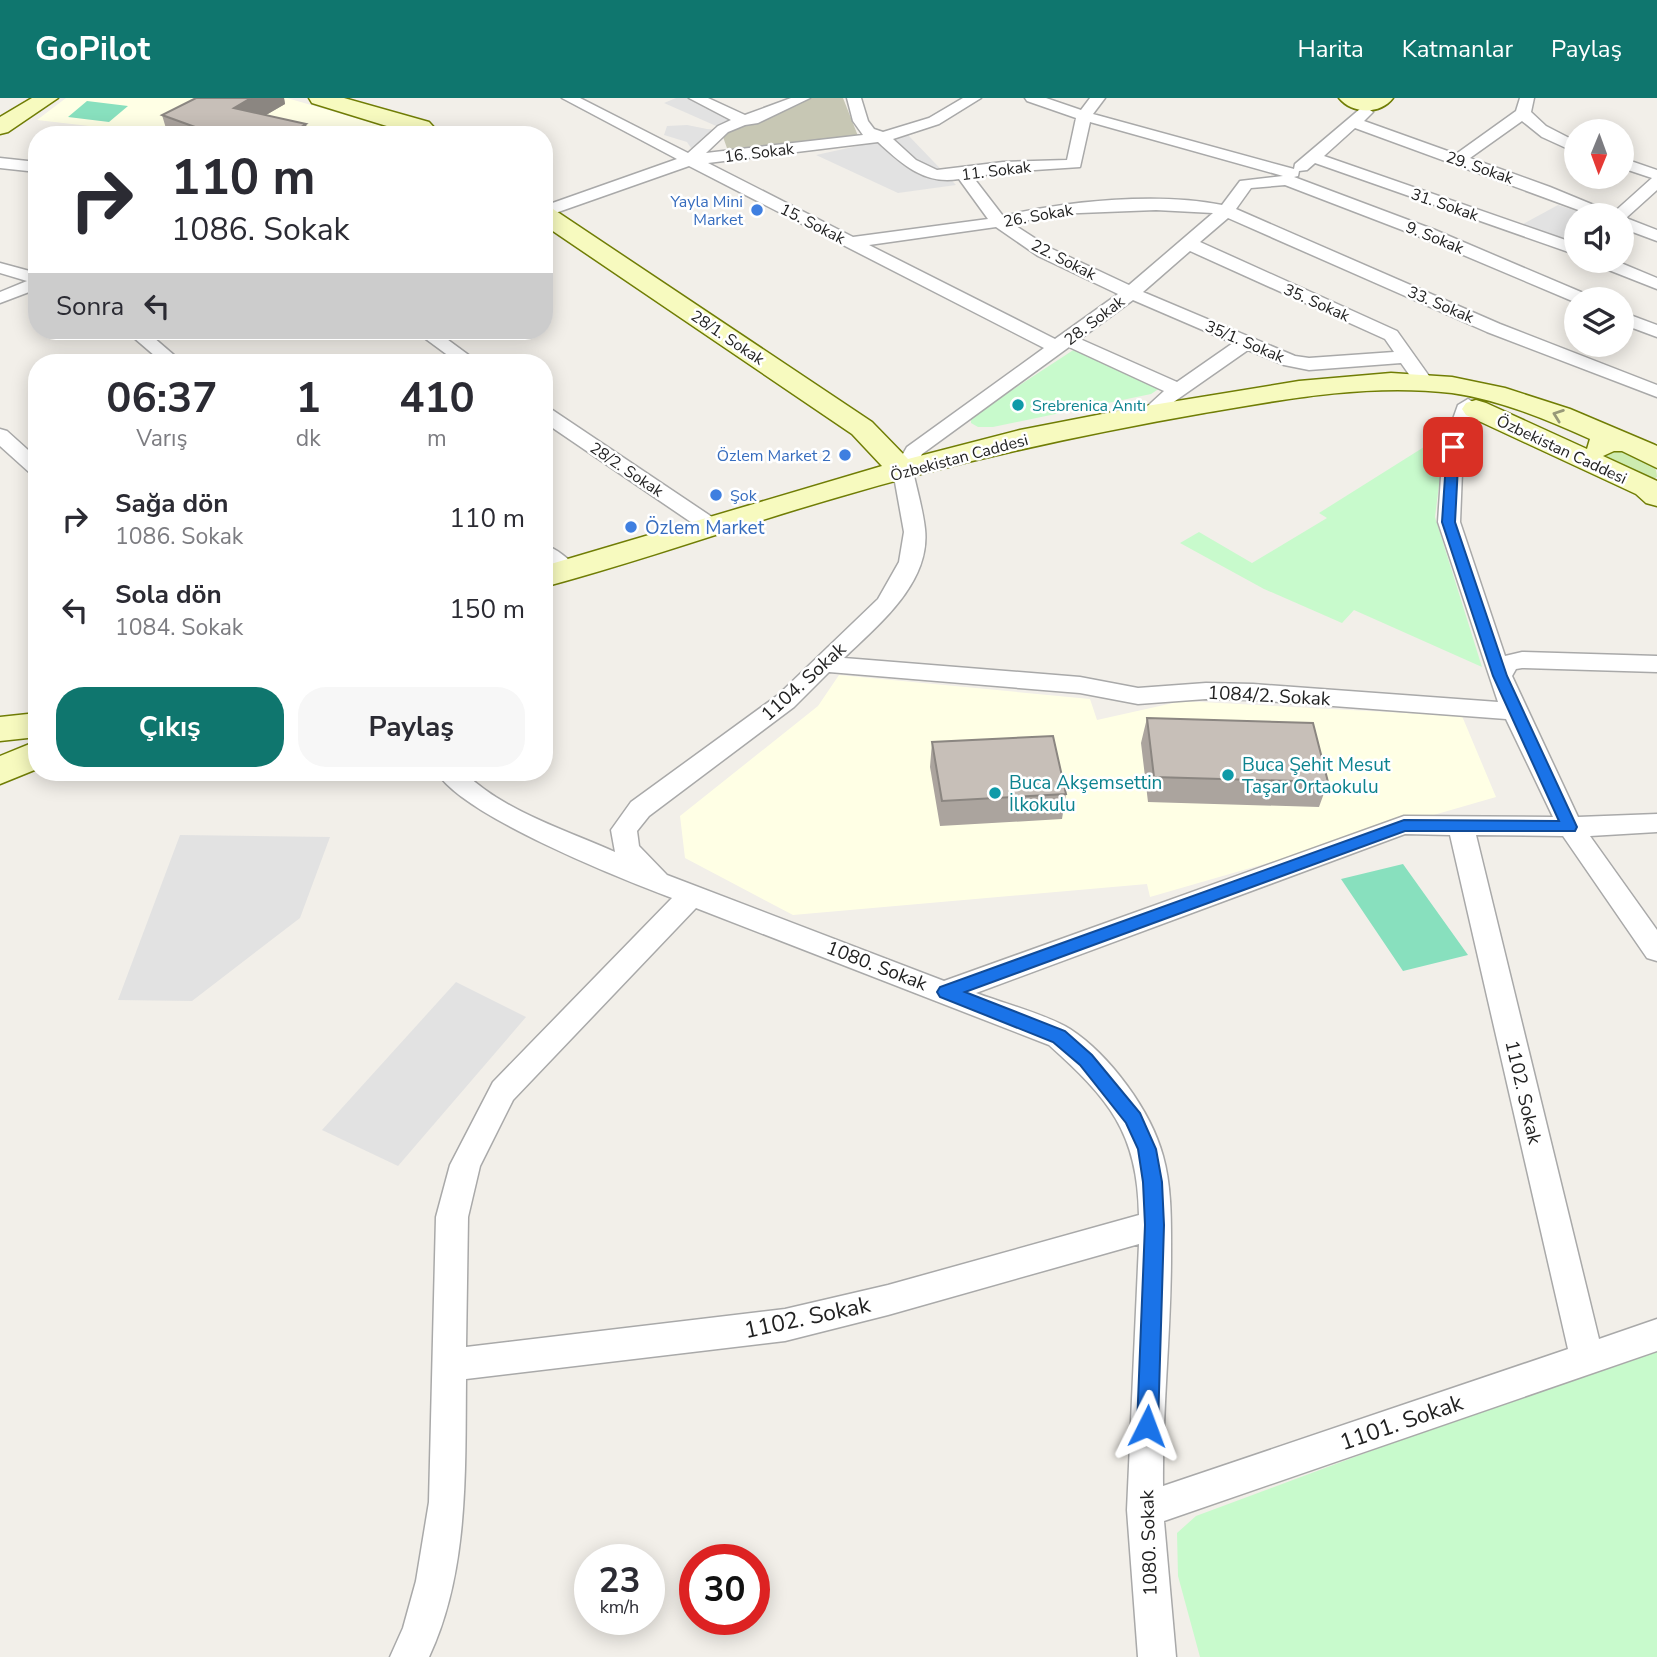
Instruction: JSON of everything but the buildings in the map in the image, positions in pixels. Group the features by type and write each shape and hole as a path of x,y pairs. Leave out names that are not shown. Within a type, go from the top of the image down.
{"main road":[{"path":"0,127 47,98"},
{"path":"320,98 418,126"},
{"path":"1350,98 1378,101"},
{"name":"28/1. Sokak","path":"553,219 862,428 902,471"},
{"name":"Özbekistan Caddesi","path":"1384,381 1432,391 1468,405 1616,475 1604,464 1600,453 1602,443 1649,467"},
{"name":"Özbekistan Caddesi","path":"556,574 710,526 996,445 1149,414 1272,394 1384,381 1453,385 1519,401 1649,467"},
{"path":"0,729 28,726"},
{"path":"0,771 28,758"}],"street":[{"name":"15. Sokak","path":"569,98 851,243 1063,344 1178,390"},
{"path":"696,98 743,120"},
{"path":"690,160 723,129 803,98"},
{"path":"854,98 861,121 869,132 882,137"},
{"name":"16. Sokak","path":"553,210 690,160 882,137 934,121 974,98"},
{"name":"9. Sokak","path":"1031,98 1291,177 1564,291"},
{"path":"1083,196 1074,164 1084,116 1098,98"},
{"path":"1291,177 1378,101"},
{"path":"1459,159 1525,105 1549,135 1564,142"},
{"name":"29. Sokak","path":"1353,122 1577,203"},
{"name":"11. Sokak","path":"882,137 924,172 947,176 1003,167 1074,164"},
{"name":"31. Sokak","path":"1313,157 1564,245"},
{"path":"0,163 28,166"},
{"path":"1630,203 1655,173 1634,167"},
{"name":"22. Sokak","path":"963,174 999,222 1044,252 1131,293"},
{"name":"28. Sokak","path":"902,471 914,451 1131,293 1190,244 1226,211 1246,184 1291,177"},
{"name":"26. Sokak","path":"851,243 999,222 1054,209 1083,196 1226,211"},
{"name":"33. Sokak","path":"1226,211 1424,298 1613,376 1657,391"},
{"path":"1634,227 1657,236"},
{"name":"35. Sokak","path":"1190,244 1391,335 1425,383"},
{"path":"1535,279 1564,258"},
{"path":"0,268 28,278"},
{"path":"1631,273 1657,284"},
{"path":"0,298 28,285"},
{"name":"35/1. Sokak","path":"1131,293 1292,361 1309,365 1407,357"},
{"path":"1634,322 1657,332"},
{"path":"146,340 163,354"},
{"path":"437,340 457,354"},
{"path":"1149,414 1178,390 1247,342"},
{"path":"1468,405 1453,447 1449,522 1500,676 1570,827 1657,950"},
{"name":"28/2. Sokak","path":"553,419 710,526"},
{"path":"0,435 28,461"},
{"name":"1104. Sokak","path":"657,881 627,850 624,830 640,809 786,701 886,604 900,584 910,562 915,532 902,471"},
{"path":"1500,676 1507,663 1522,660 1657,664"},
{"name":"1084/2. Sokak","path":"823,664 1080,685 1138,696 1206,691 1253,692 1514,711"},
{"name":"1080. Sokak","path":"458,781 468,791 508,814 657,881 1059,1037 1086,1060 1133,1118 1147,1149 1153,1182 1155,1225 1145,1510 1148,1586 1157,1657"},
{"path":"946,992 1404,825 1570,827 1657,823"},
{"name":"1102. Sokak","path":"1461,826 1587,1359"},
{"path":"410,1657 421,1632 435,1581 447,1502 452,1217 465,1165 503,1091 692,895"},
{"name":"1102. Sokak","path":"450,1365 785,1325 888,1300 1155,1225"},
{"name":"1101. Sokak","path":"1145,1510 1657,1335"}],"shaded area":[{"path":"66,98 287,98 383,126 89,126 37,120"},
{"path":"676,98 696,98 743,120 723,129 664,103"},
{"path":"811,98 843,98 858,136 728,151 722,134 743,123 758,121"},
{"path":"687,125 720,130 703,146 691,148 687,142 664,135 667,126"},
{"path":"908,135 956,185 898,193 816,155"},
{"path":"1558,205 1564,207 1564,241 1521,225"},
{"path":"839,675 1090,699 1097,720 1182,701 1462,716 1496,797 1150,897 1147,884 793,915 685,858 680,816 818,706"},
{"path":"180,835 330,837 300,918 192,1001 118,1000"},
{"path":"456,982 526,1017 398,1166 322,1130"}],"green space":[{"path":"87,101 128,106 109,122 68,117"},
{"path":"1081,345 1166,384 1151,394 993,427 978,427 971,423 971,417"},
{"path":"1432,442 1444,445 1435,517 1482,667 1354,610 1342,623 1264,589 1180,543 1199,532 1252,563 1327,518 1319,513"},
{"path":"1626,448 1651,462 1657,477 1652,480 1606,459 1606,452"},
{"path":"1403,864 1468,955 1403,971 1341,879"},
{"path":"1657,1351 1657,1657 1200,1657 1178,1576 1177,1533 1196,1516 1462,1417"}],"place":[{"name":"Yayla Mini Market","path":"757,210"},
{"name":"Srebrenica Anıtı","path":"1018,405"},
{"name":"Özlem Market 2","path":"845,455"},
{"name":"Şok","path":"716,495"},
{"name":"Özlem Market","path":"631,527"},
{"name":"Buca Şehit Mesut Taşar Ortaokulu","path":"1228,775"},
{"name":"Buca Akşemsettin İlkokulu","path":"995,793"}],"route":[{"path":"1147,1426 1155,1225 1153,1182 1147,1149 1133,1118 1086,1060 1059,1037 946,992 1404,825 1570,827 1500,676 1449,522 1453,447"}]}
